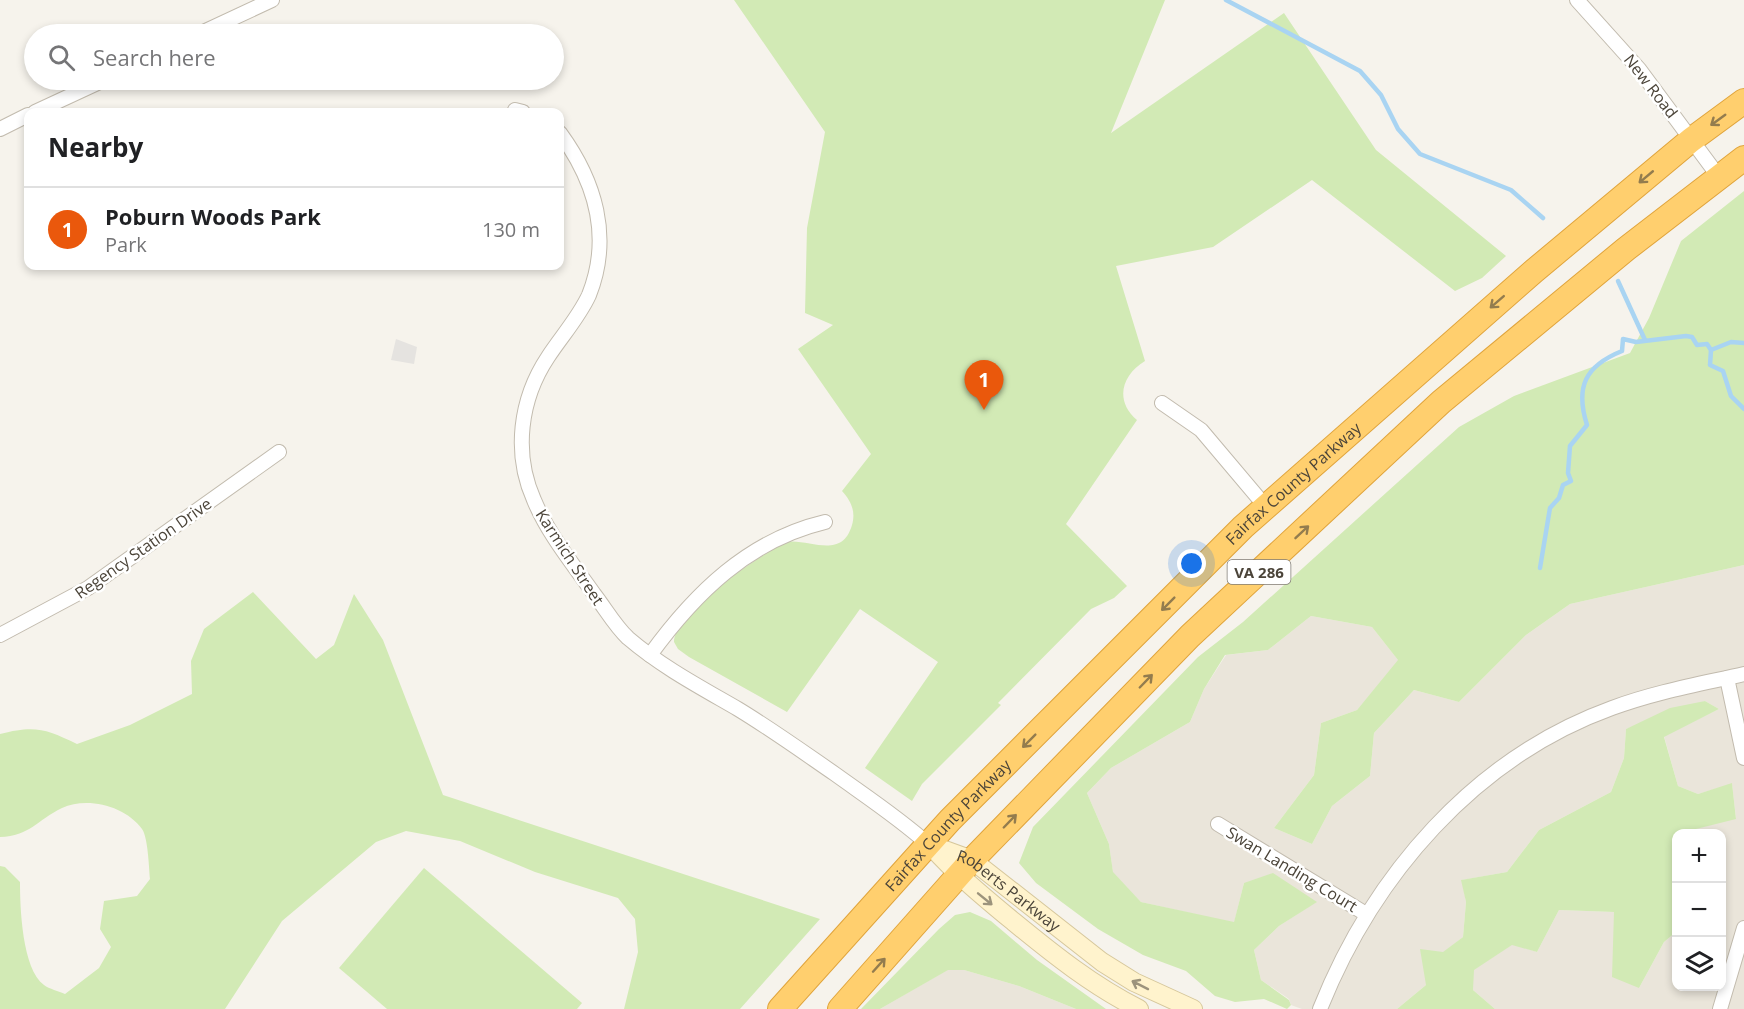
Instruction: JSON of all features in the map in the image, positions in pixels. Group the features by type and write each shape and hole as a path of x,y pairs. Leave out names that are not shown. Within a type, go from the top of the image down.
{"highway":[{"name":"Fairfax County Parkway","path":"780,1009 928,844 1243,527 1534,270 1692,140 1744,101"},
{"name":"VA 286","path":"840,1009 965,868 1190,636 1441,402 1626,249 1744,158"}],"main road":[{"name":"Roberts Parkway","path":"928,844 1134,982 1193,1009"},
{"name":"Roberts Parkway","path":"965,868 1083,976 1139,1009"}],"street":[{"path":"220,24 272,0"},
{"name":"New Road","path":"1577,0 1640,69 1719,177"},
{"path":"44,108 82,90"},
{"path":"0,129 24,118"},
{"name":"Karmich Street","path":"564,139 583,168 592,189 600,232 597,264 588,295 546,360 528,397 521,444 525,471 534,502 554,537 627,637 679,676 781,737 907,824 928,844"},
{"path":"1162,404 1201,430 1266,507"},
{"name":"Regency Station Drive","path":"0,635 88,588 279,452"},
{"path":"650,655 694,600 725,572 779,537 825,522"},
{"path":"1320,1009 1366,914 1431,829 1474,790 1516,758 1574,724 1611,708 1674,689 1744,674"},
{"path":"1727,678 1744,758"},
{"name":"Swan Landing Court","path":"1218,824 1366,914"},
{"path":"1720,1009 1744,928"}],"shaded area":[{"path":"396,339 417,347 414,364 391,360"},
{"path":"1744,565 1744,1009 1495,1009 1473,990 1473,970 1513,944 1537,952 1559,910 1614,912 1639,988 1664,942 1672,935 1672,991 1726,991 1726,829 1694,829 1736,818 1732,784 1698,794 1678,786 1664,736 1719,709 1705,701 1626,729 1624,758 1611,792 1539,830 1507,872 1462,880 1466,902 1463,937 1443,953 1426,985 1397,1009 1302,1009 1291,1005 1289,999 1261,980 1254,950 1279,926 1316,902 1244,883 1234,923 1141,902 1113,873 1109,844 1087,793 1111,768 1190,722 1204,689 1226,655 1268,650 1311,616 1372,627 1399,661 1357,710 1321,723 1314,775 1274,828 1312,844 1332,806 1370,776 1374,733 1414,690 1459,702 1526,635 1570,604"},
{"path":"947,970 964,970 1019,986 1076,1009 880,1009"}],"green space":[{"path":"734,0 1165,0 1111,133 1284,13 1376,150 1506,256 1482,278 1455,291 1312,180 1213,247 1116,266 1145,361 1131,373 1124,388 1125,404 1137,420 1066,524 1127,586 1114,598 1091,609 998,703 1001,705 922,784 912,801 865,768 938,662 860,609 787,712 689,657 678,649 674,642 678,629 702,601 736,574 782,543 791,541 831,545 840,543 847,536 853,520 850,502 842,491 871,454 798,349 833,325 805,313 807,228 825,132"},
{"path":"1744,191 1744,565 1570,604 1526,635 1459,702 1414,690 1374,733 1370,776 1332,806 1312,844 1274,828 1314,775 1321,723 1357,710 1398,660 1372,627 1311,616 1268,650 1225,655 1204,689 1190,722 1111,768 1087,793 1109,844 1113,872 1141,902 1234,922 1244,883 1273,873 1317,902 1279,926 1254,950 1261,980 1289,1000 1291,1005 1287,1009 1264,999 1235,1002 1215,996 1186,971 1143,955 1098,929 1036,883 1019,863 1033,827 1198,657 1243,622 1459,427 1514,396 1630,353 1649,318 1681,241"},
{"path":"253,592 316,659 334,645 354,594 383,640 443,795 820,919 740,1009 624,1009 638,952 635,919 618,898 535,872 460,841 406,831 376,842 282,921 225,1009 0,1009 0,866 5,867 20,882 24,937 31,966 44,985 65,994 99,968 111,947 100,929 104,901 137,896 150,879 147,845 142,829 126,814 105,805 83,803 62,808 26,831 0,837 0,734 40,730 77,744 130,725 192,694 191,661 204,629"},
{"path":"1705,701 1719,709 1664,737 1678,786 1698,794 1732,783 1736,819 1696,829 1672,829 1672,935 1664,942 1639,988 1612,977 1614,912 1559,910 1537,952 1512,945 1474,970 1473,990 1495,1009 1397,1009 1426,985 1420,949 1443,952 1463,937 1466,902 1461,880 1507,872 1539,830 1611,792 1624,758 1626,729 1670,708"},
{"path":"424,868 582,1003 577,1009 387,1009 339,968"},
{"path":"970,912 991,921 1037,960 1106,1009 1076,1009 1019,986 964,970 948,970 880,1009 861,1009 939,929 955,915"}],"waterway":[{"path":"1226,0 1360,71 1381,95 1398,129 1420,154 1511,190 1543,218"},
{"path":"1618,281 1645,340"},
{"path":"1540,568 1550,508 1559,498 1563,485 1571,481 1568,473 1570,446 1587,425 1582,400 1586,379 1599,364 1622,351 1623,339 1636,342 1686,336 1692,337 1697,345 1707,344 1711,350 1710,365 1723,371 1731,396 1744,409"},
{"path":"1711,350 1731,342 1744,343"}],"place":[{"name":"Poburn Woods Park","path":"984,410"}]}
